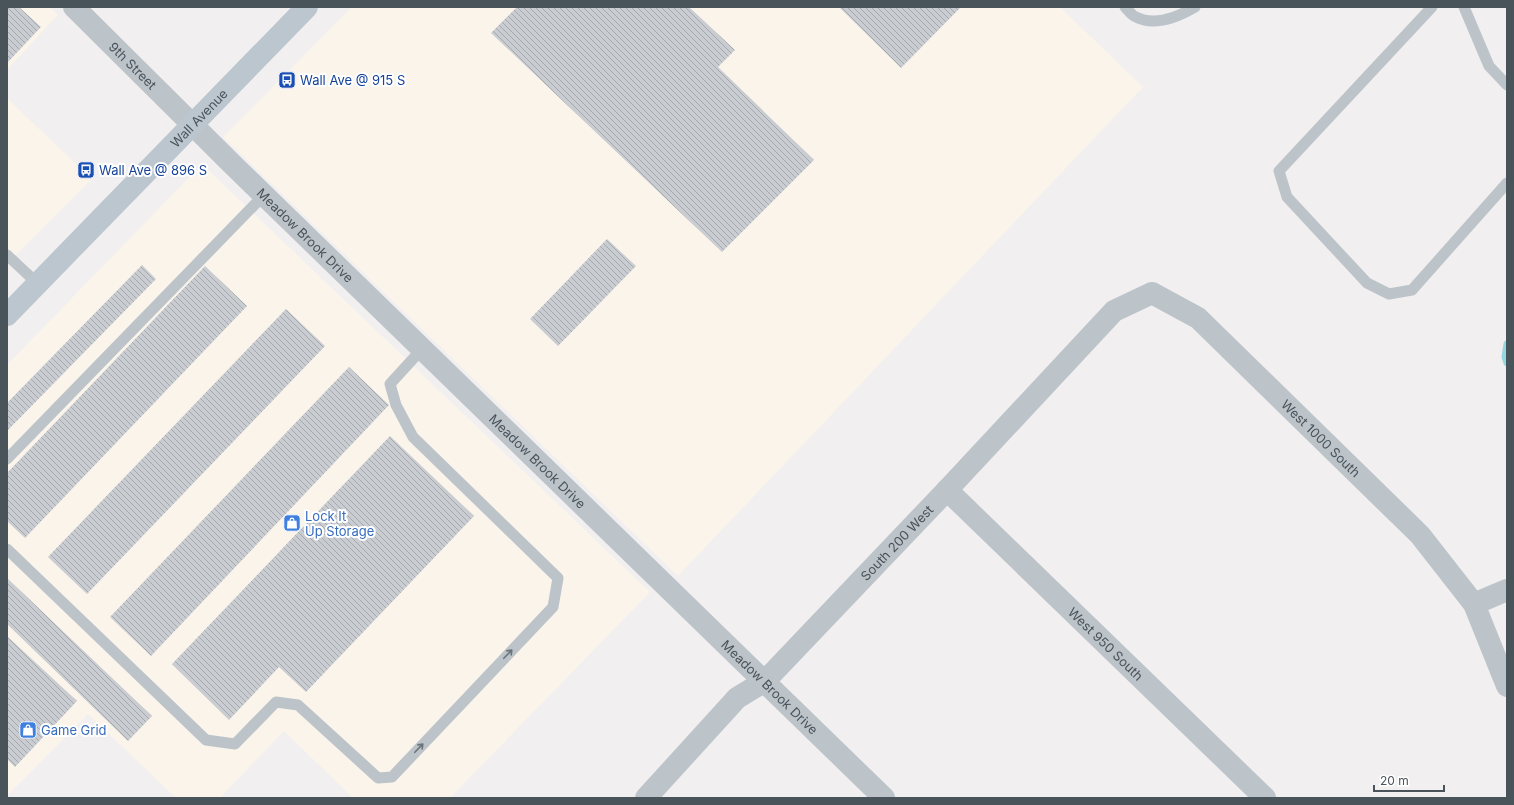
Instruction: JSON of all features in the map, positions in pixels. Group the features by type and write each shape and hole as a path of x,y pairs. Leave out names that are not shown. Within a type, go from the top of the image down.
{"main road":[{"name":"Wall Avenue","path":"7,315 307,7"}],"street":[{"name":"9th Street","path":"74,7 192,124"},
{"name":"Meadow Brook Drive","path":"192,124 884,798"},
{"name":"South 200 West","path":"646,798 737,698 764,681 947,490 1114,311 1152,292"},
{"name":"West 1000 South","path":"1152,292 1198,318 1420,535 1474,604 1507,686"},
{"name":"West 950 South","path":"947,490 1265,798"},
{"path":"1474,604 1507,590"}],"lane":[{"path":"1125,7 1134,16 1154,22 1172,18 1194,7"},
{"path":"1432,7 1279,171 1288,197 1367,283 1389,294 1412,290 1507,183"},
{"path":"1464,7 1489,66 1507,85"},
{"path":"7,459 264,195"},
{"path":"7,255 38,284"},
{"path":"7,549 206,740 235,744 276,702 298,705 378,778 392,777 553,607 558,578 413,437 396,405 390,384 422,349"}],"shaded area":[{"path":"7,7 50,7 58,15 7,70"},
{"path":"352,7 1060,7 1143,87 678,576 223,137"},
{"path":"7,98 92,179 7,264"},
{"path":"202,164 650,592 450,798 353,798 284,731 220,798 176,798 88,714 7,796 7,365"}],"building":[{"path":"7,7 19,7 41,27 7,63"},
{"path":"517,7 689,7 735,50 718,67 814,160 722,252 491,33"},
{"path":"839,7 961,7 901,68"},
{"path":"607,239 636,266 558,346 530,319"},
{"path":"142,265 156,279 7,431 7,403"},
{"path":"205,266 247,306 25,538 7,521 7,473"},
{"path":"286,309 325,346 87,594 48,557"},
{"path":"349,367 389,405 151,656 110,617"},
{"path":"390,436 474,516 306,692 279,667 229,720 172,664"},
{"path":"7,578 152,716 128,741 7,624"},
{"name":"Game Grid","path":"7,636 77,701 15,767 7,759"}],"waterway":[{"path":"1507,344 1505,357 1507,363"}],"place":[{"name":"Wall Ave @ 915 S","path":"287,80"},
{"name":"Wall Ave @ 896 S","path":"86,170"},
{"name":"Lock It Up Storage","path":"292,523"},
{"name":"Game Grid","path":"28,730"}]}
